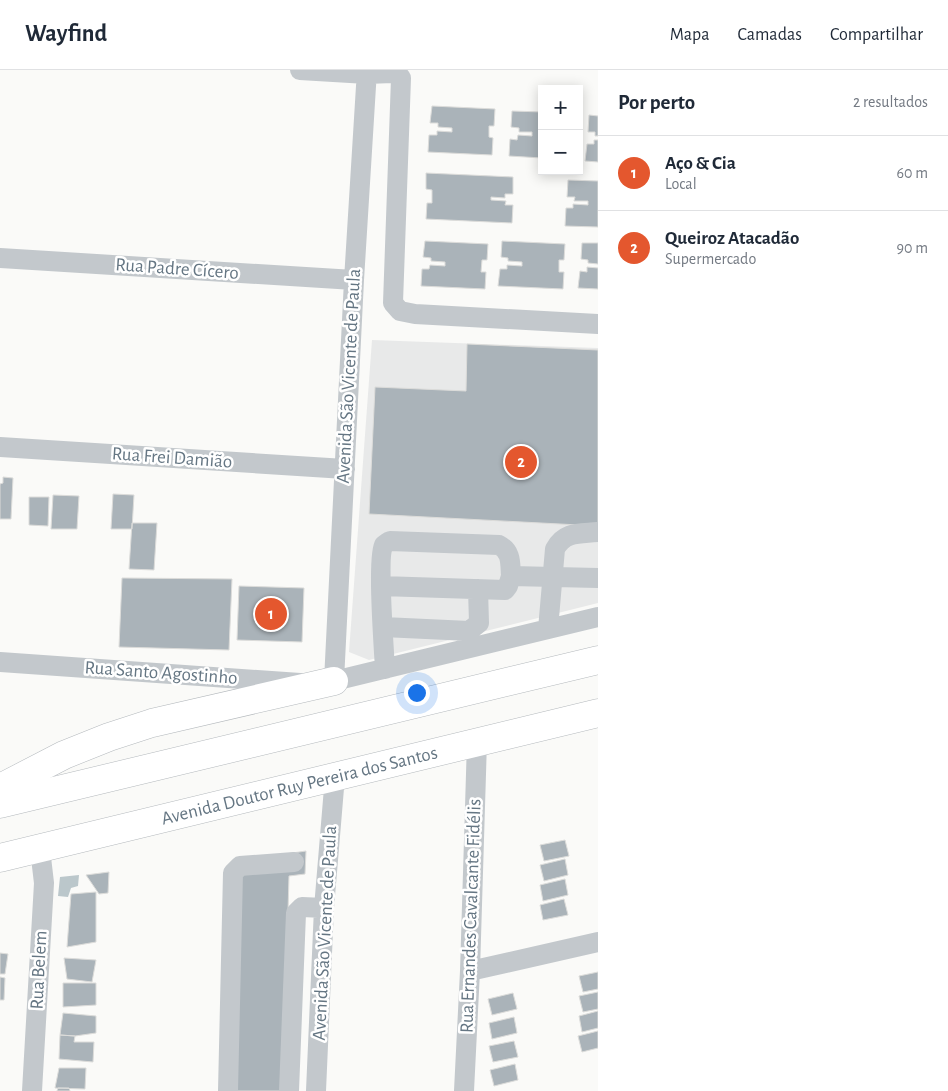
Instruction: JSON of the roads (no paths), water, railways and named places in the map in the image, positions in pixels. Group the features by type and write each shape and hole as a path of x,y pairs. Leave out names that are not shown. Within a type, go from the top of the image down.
{"highway":[{"path":"0,804 598,660"},
{"path":"0,788 64,755 109,737 152,724 327,683"},
{"name":"Avenida Doutor Ruy Pereira dos Santos","path":"0,858 598,713"}],"street":[{"path":"300,70 392,73 398,74 401,78 393,303 400,311 415,314 598,324"},
{"name":"Avenida São Vicente de Paula","path":"327,683 345,469 367,72"},
{"name":"Rua Padre Cícero","path":"0,258 354,280"},
{"name":"Rua Frei Damião","path":"0,446 345,469"},
{"path":"548,629 555,549 560,540 571,534 598,532"},
{"path":"381,586 505,590 511,576 509,554 506,548 499,545 390,541 384,545 382,551 381,586 385,669"},
{"path":"511,576 598,578"},
{"path":"383,627 469,630 479,623 478,589"},
{"name":"Rua Santo Agostinho","path":"0,662 327,683 598,617"},
{"name":"Rua Ernandes Cavalcante Fidélis","path":"464,1091 470,971 477,741"},
{"name":"Avenida São Vicente de Paula","path":"316,1091 324,908 334,776"},
{"name":"Rua Belem","path":"32,1091 44,883 40,849"},
{"path":"228,1091 232,873 240,866 294,862"},
{"path":"289,1091 296,913 302,907 324,908"},
{"path":"470,971 598,942"}],"place":[{"name":"Queiroz Atacadão","path":"521,462"},
{"name":"Aço & Cia","path":"271,614"}]}
